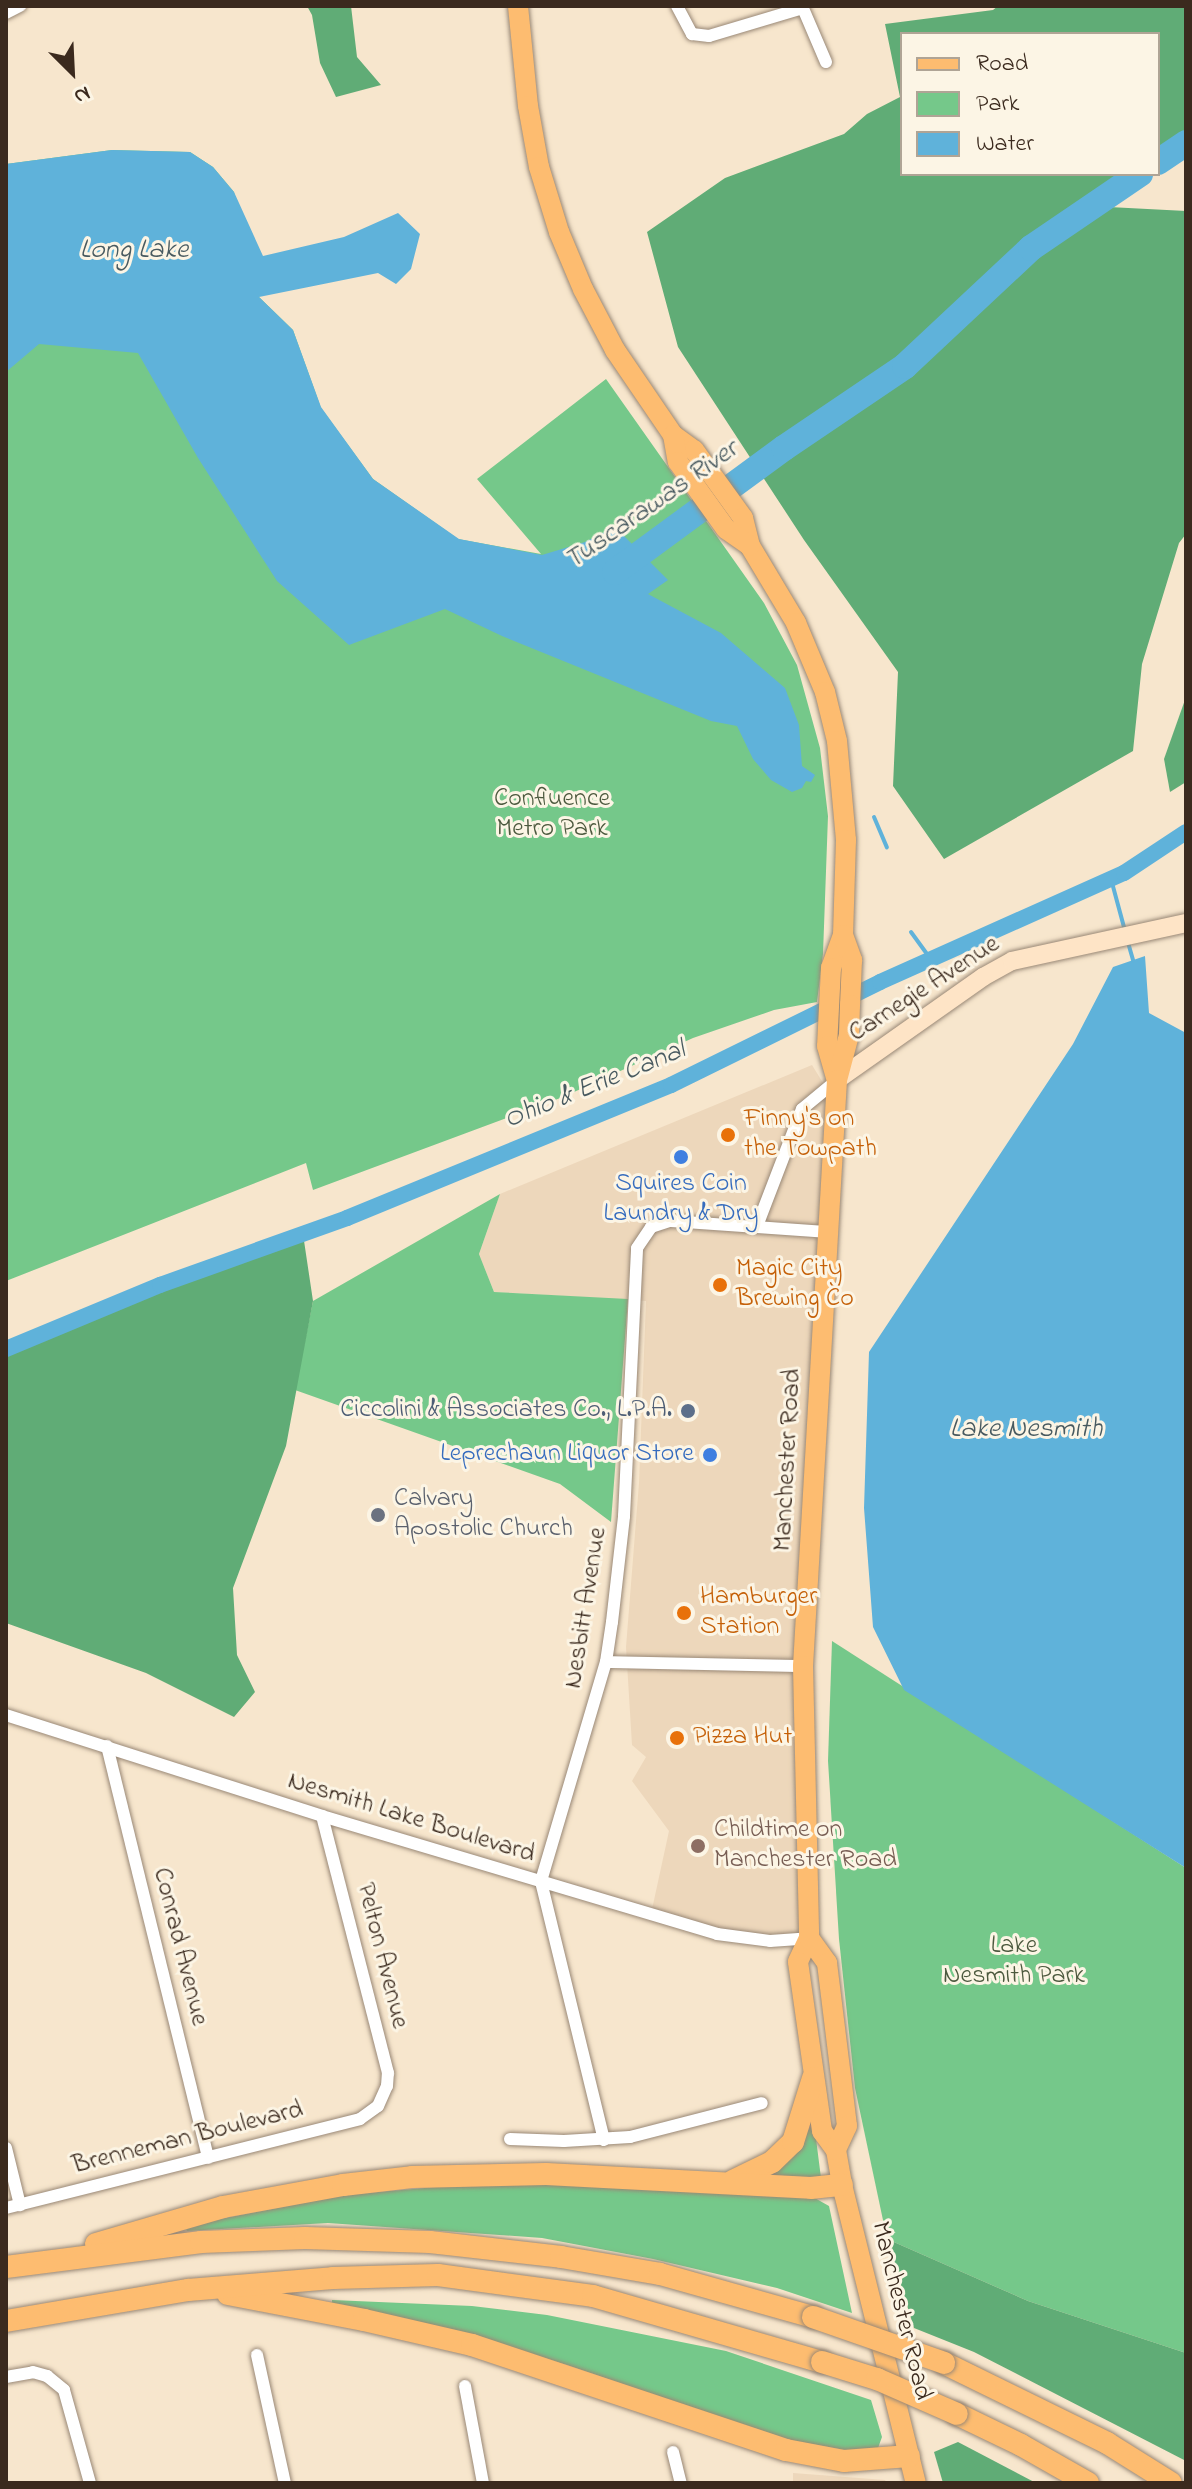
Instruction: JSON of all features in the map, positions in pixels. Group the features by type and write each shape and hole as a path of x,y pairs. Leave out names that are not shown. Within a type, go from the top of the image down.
{"highway":[{"path":"733,2182 772,2162 793,2142 813,2078"},
{"path":"46,2259 192,2214 343,2185 457,2174 733,2182 811,2188 842,2185"},
{"path":"6,2267 46,2259 217,2242 305,2238 430,2242 561,2257 660,2274 813,2317 944,2363 1107,2443 1171,2483"},
{"path":"6,2321 200,2289 333,2278 438,2275 593,2296 877,2379 1021,2445 1088,2483"},
{"path":"200,2289 450,2339 786,2450 844,2461 909,2456"}],"main road":[{"name":"Manchester Road","path":"518,6 532,136 559,232 597,319 686,456 750,546 802,636 831,717 843,787 846,840 843,935 831,968 827,1046 837,1080"},
{"name":"Manchester Road","path":"843,935 852,960 849,1035 837,1080 803,1666 809,1938 798,1962 822,2131 836,2150 916,2483"},
{"name":"Manchester Road","path":"809,1938 827,1963 847,2126 836,2150"}],"street":[{"path":"6,13 20,6"},
{"path":"677,6 692,34 709,36 802,7 826,62"},
{"name":"Carnegie Avenue","path":"837,1080 983,977 1012,961 1186,923"},
{"path":"757,1226 802,1109 837,1080"},
{"name":"Nesbitt Avenue","path":"541,1881 606,1662 624,1516 637,1248 644,1234 660,1222 827,1232"},
{"path":"606,1662 803,1666"},
{"name":"Nesmith Lake Boulevard","path":"6,1715 322,1816 717,1934 770,1941 809,1938"},
{"name":"Conrad Avenue","path":"107,1746 208,2158"},
{"name":"Pelton Avenue","path":"322,1816 388,2073 387,2086 378,2106"},
{"path":"541,1881 604,2140"},
{"path":"510,2139 604,2140 762,2103"},
{"name":"Brenneman Boulevard","path":"6,2208 360,2119 378,2106"},
{"path":"6,2148 20,2205"},
{"path":"257,2355 285,2483"},
{"path":"6,2377 24,2372 47,2376 64,2390 90,2483"},
{"path":"465,2386 483,2483"},
{"path":"673,2452 681,2483"}],"shaded area":[{"path":"812,1065 836,1104 803,1666 809,1938 770,1941 651,1914 669,1831 632,1781 646,1757 632,1745 626,1647 639,1483 646,1301 494,1292 479,1254 500,1194"},
{"path":"793,2473 885,2480 887,2483 793,2483"}],"green space":[{"path":"307,6 351,6 357,57 381,85 336,97 320,63 312,15"},
{"path":"998,6 1186,6 1186,143 1160,161 1160,32 900,32 900,97 885,24 993,10"},
{"path":"900,97 900,176 1137,176 1104,198 1109,207 1186,211 1186,534 1179,543 1142,664 1133,751 944,859 893,786 898,672 804,540 678,347 647,232 725,178 844,134 867,114"},
{"name":"Confluence Metro Park","path":"112,150 190,152 213,167 234,192 259,297 293,330 321,408 373,479 458,539 541,554 477,479 606,379 764,603 797,665 820,748 828,816 823,954 817,1002 774,1010 693,1038 563,1097 313,1190 306,1163 6,1281 6,164"},
{"path":"1186,697 1186,782 1170,792 1164,759"},
{"path":"500,1194 479,1254 494,1292 628,1299 611,1522 560,1484 295,1390 313,1301"},
{"path":"303,1234 313,1301 286,1446 233,1588 237,1655 255,1692 234,1717 146,1673 6,1623 6,1347"},
{"name":"Lake Nesmith Park","path":"832,1641 1186,1868 1186,2353 1028,2301 887,2239 855,2088 839,1939 828,1761"},
{"path":"814,2123 821,2178 766,2175 805,2134"},
{"path":"561,2183 804,2192 829,2206 852,2313 777,2288 653,2259 542,2238 328,2223 187,2231 185,2226 343,2195 460,2185"},
{"path":"887,2239 1028,2301 1186,2353 1186,2461 974,2352 914,2328"},
{"path":"332,2300 472,2306 547,2315 726,2351 871,2400 882,2437 878,2448 862,2453 783,2439 567,2365 332,2305"},
{"path":"958,2442 1036,2483 943,2483 934,2452"}],"water":[{"name":"Long Lake","path":"112,150 190,152 213,167 234,192 263,256 344,237 398,213 420,234 411,269 396,284 378,273 259,297 293,330 321,407 373,479 459,539 542,555 585,542 615,527 668,580 648,594 721,633 785,688 799,725 802,766 815,775 811,782 806,781 802,788 792,792 771,780 753,759 737,726 711,721 502,636 445,609 349,645 277,581 198,458 138,353 39,344 6,372 6,164"},
{"name":"Lake Nesmith","path":"1145,956 1149,1013 1186,1033 1186,1868 904,1690 873,1627 864,1508 869,1352 1073,1044 1113,967"}],"waterway":[{"name":"Tuscarawas River","path":"1160,161 1186,143"},
{"name":"Tuscarawas River","path":"615,572 784,448 905,366 1031,248 1137,176"},
{"path":"874,817 887,847"},
{"name":"Ohio & Erie Canal","path":"6,1349 160,1285 347,1218 671,1085 880,982 1124,873 1186,832"},
{"path":"1111,879 1125,931"},
{"path":"911,932 931,960"},
{"path":"1127,939 1133,960"}],"place":[{"name":"Finny's on the Towpath","path":"728,1135"},
{"name":"Squires Coin Laundry & Dry","path":"681,1157"},
{"name":"Magic City Brewing Co","path":"720,1285"},
{"name":"Ciccolini & Associates Co., L.P.A.","path":"688,1411"},
{"name":"Leprechaun Liquor Store","path":"710,1455"},
{"name":"Calvary Apostolic Church","path":"378,1515"},
{"name":"Hamburger Station","path":"684,1613"},
{"name":"Pizza Hut","path":"677,1738"},
{"name":"Childtime on Manchester Road","path":"698,1846"}]}
